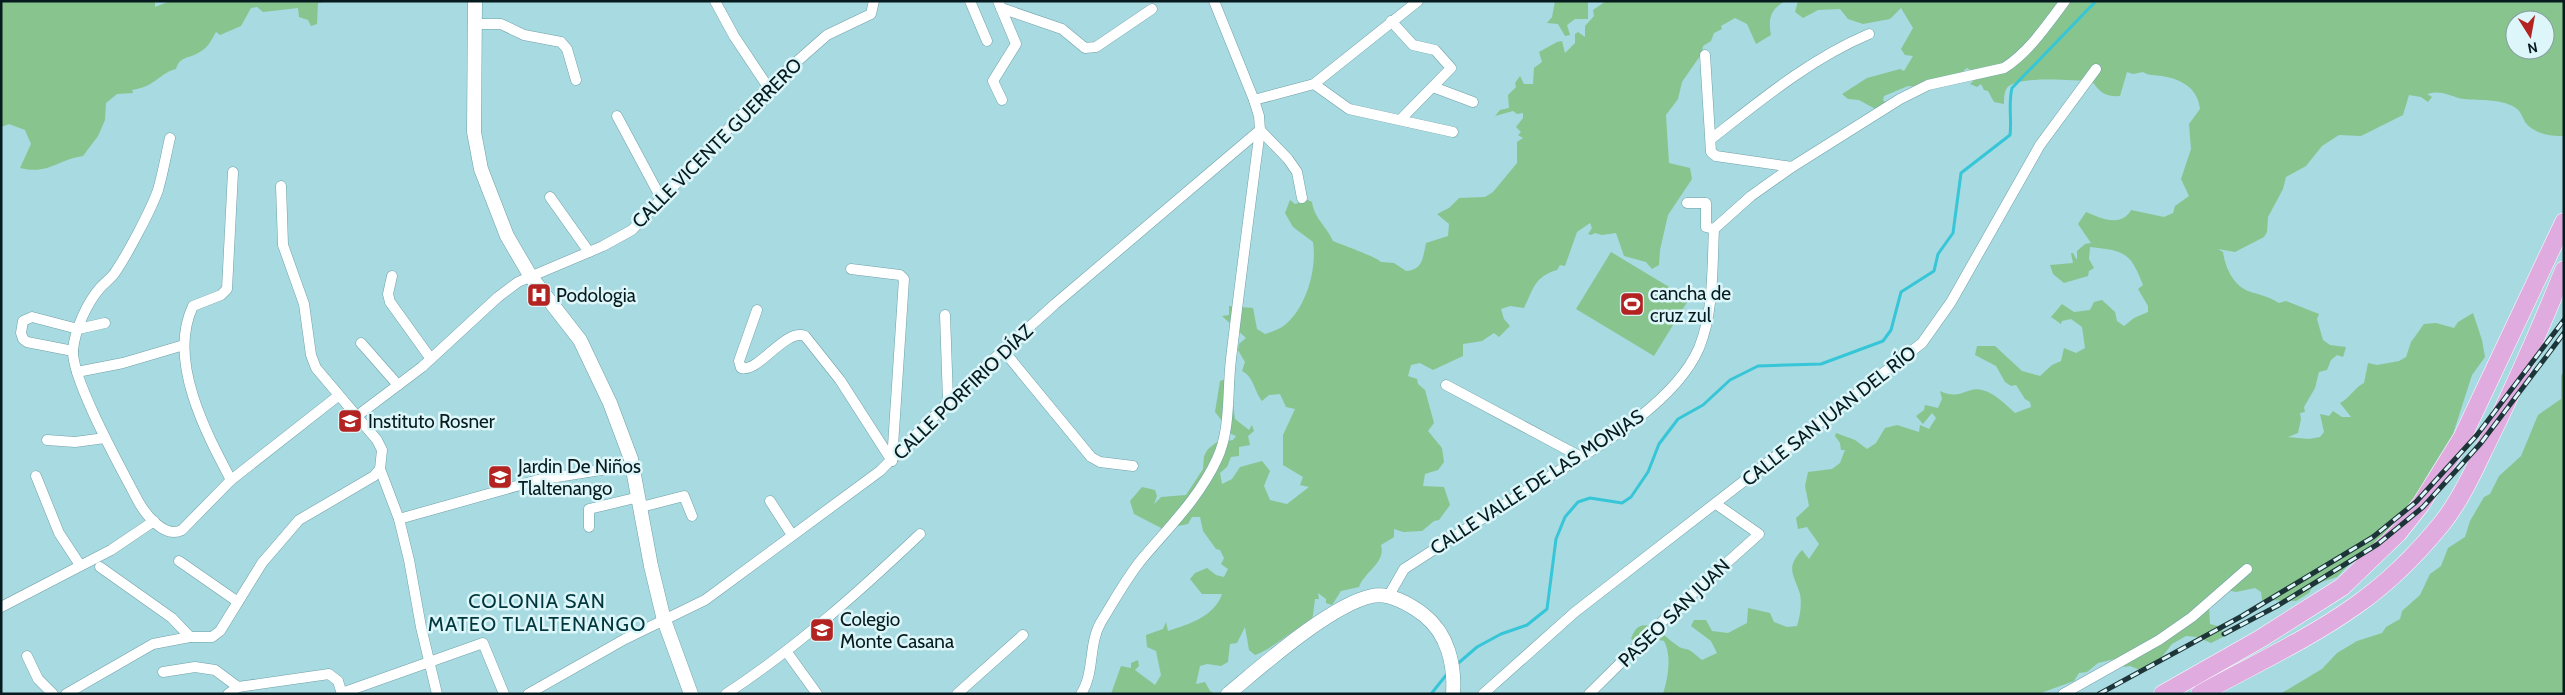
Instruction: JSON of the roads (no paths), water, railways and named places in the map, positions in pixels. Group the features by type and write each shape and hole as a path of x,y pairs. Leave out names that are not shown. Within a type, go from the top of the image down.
{"highway":[{"path":"2163,694 2260,639 2334,592 2368,564 2398,534 2421,504 2462,438 2564,222"},
{"path":"2200,694 2298,641 2356,606 2403,567 2444,521 2468,480 2494,429 2536,338 2564,270"}],"street":[{"path":"475,1 473,108 477,152 486,184 507,236 531,277 580,340 610,403 632,465 650,566 664,620 691,694"},
{"path":"715,1 734,36 768,87"},
{"name":"CALLE VICENTE GUERRERO","path":"357,416 431,359 498,297 518,282 589,252 632,230 768,87 827,35 872,14 874,1"},
{"path":"970,1 987,41"},
{"path":"1081,694 1088,674 1093,639 1100,624 1141,560 1189,505 1206,481 1218,458 1224,436 1231,361 1260,130 1259,116 1254,100 1214,1"},
{"path":"1254,100 1314,84 1418,1"},
{"path":"1687,203 1706,203 1706,227 1714,229 1751,196 1792,167 1854,127 1928,85 2004,68 2014,62 2042,32 2065,1"},
{"path":"999,5 1062,29 1085,48 1096,47 1152,9"},
{"path":"999,5 1016,44 993,81 1002,100"},
{"path":"1391,22 1413,45 1435,50 1452,68 1401,119"},
{"path":"474,24 501,24 524,35 561,42 567,49 576,80"},
{"path":"1711,140 1794,76 1849,42 1869,34"},
{"path":"1705,55 1711,152 1716,156 1792,167"},
{"name":"CALLE SAN JUAN DEL RÍO","path":"1483,694 1575,612 1716,504 1799,437 1922,344 1951,302 2040,145 2096,69"},
{"path":"1314,84 1349,109 1453,132"},
{"path":"1432,87 1473,102"},
{"path":"617,116 662,200"},
{"path":"1260,130 1276,145 1297,172 1302,198"},
{"name":"CALLE PORFIRIO DÍAZ","path":"528,694 586,660 705,600 892,462 948,400 1003,350 1260,130"},
{"path":"170,138 158,191 117,270 94,296 78,329 73,351 77,372 105,438 140,505 154,521 172,533 182,530 231,480 338,396"},
{"path":"231,480 207,434 193,393 184,358 184,345 193,306 221,296 227,289 233,172"},
{"path":"281,186 284,245 304,304 310,355 316,368 377,440 382,450 380,469 399,519 428,662 437,694"},
{"path":"550,197 589,252"},
{"name":"CALLE VALLE DE LAS MONJAS","path":"1388,597 1404,569 1581,457 1646,412 1689,366 1699,348 1710,310 1714,229"},
{"path":"851,269 900,275 904,280 892,462"},
{"path":"392,276 388,294 390,302 431,359"},
{"path":"757,310 739,361 741,368 750,367 793,337 802,334 840,380 892,462"},
{"path":"945,315 948,400"},
{"path":"73,351 27,342 23,339 21,333 23,321 32,317 78,329 105,323"},
{"path":"361,343 398,385"},
{"path":"77,372 123,362 184,345"},
{"path":"1003,350 1091,457 1100,462 1133,466"},
{"path":"1446,385 1581,457"},
{"path":"47,440 75,442 105,438"},
{"path":"399,519 538,480 632,465"},
{"path":"66,694 152,644 190,637 212,637 220,631 262,563 299,520 366,482 380,469"},
{"path":"36,476 59,533 80,565"},
{"path":"589,528 589,509 684,496 687,498 692,516"},
{"path":"770,501 792,535"},
{"name":"PASEO SAN JUAN","path":"1589,694 1673,611 1759,534 1716,504"},
{"path":"1,607 111,550 154,521"},
{"path":"726,694 786,651 845,604 920,534"},
{"path":"179,560 238,602"},
{"path":"100,568 172,618 190,637"},
{"path":"2062,694 2159,640 2192,617 2246,570"},
{"path":"1228,694 1317,624 1354,603 1373,596 1388,597 1414,608 1430,620 1442,634 1455,675 1453,694"},
{"path":"957,694 1023,635"},
{"path":"163,672 195,667 215,670 233,690 329,674 338,681 342,693 484,643 504,694"},
{"path":"786,651 817,694"},
{"path":"27,656 38,679 53,694"}],"waterway":[{"path":"1455,666 1477,647 1501,634 1527,625 1547,609 1556,539 1565,517 1578,502 1590,498 1622,503 1631,497 1648,472 1659,444 1678,419 1703,405 1730,380 1758,366 1821,364 1883,341 1891,330 1901,292 1934,271 1938,254 1953,233 1961,173 2010,135 2012,88 2096,1"},
{"path":"1431,694 1447,674"}],"railway":[{"path":"2099,694 2242,616 2373,537 2416,502 2477,435 2564,320"},
{"path":"2224,634 2277,606 2378,544 2423,507 2481,443 2564,333"}],"place":[{"name":"Podologia","path":"539,295"},
{"name":"cancha de cruz zul","path":"1632,304"},
{"name":"Instituto Rosner","path":"350,421"},
{"name":"Jardin De Niños Tlaltenango","path":"500,477"},
{"name":"Colegio Monte Casana","path":"822,630"}],"district":[{"name":"COLONIA SAN MATEO TLALTENANGO","path":"537,612"}]}
